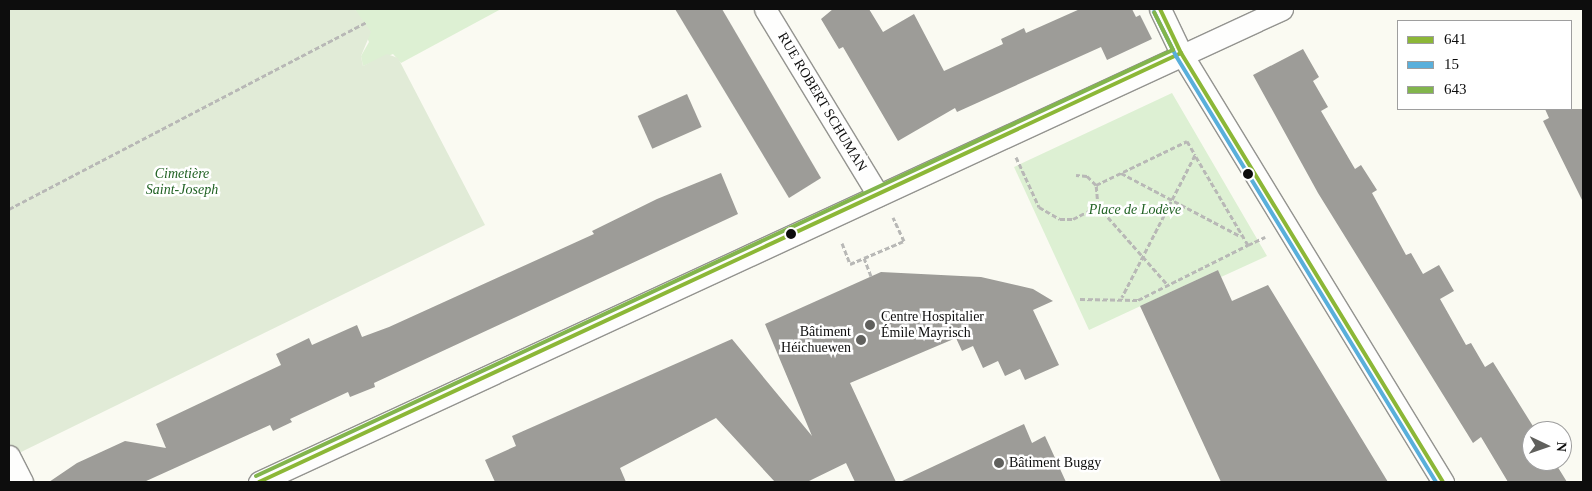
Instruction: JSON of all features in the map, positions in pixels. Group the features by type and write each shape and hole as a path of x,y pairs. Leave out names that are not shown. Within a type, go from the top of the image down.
{"street":[{"name":"RUE ROBERT SCHUMAN","path":"765,9 878,195"},
{"path":"1160,9 1181,53 1443,482"},
{"path":"258,482 1181,53 1282,9"},
{"path":"9,456 22,482"}],"path":[{"path":"9,209 366,22"},
{"path":"1080,299 1122,297 1138,300 1248,245 1187,141 1096,185"},
{"path":"1122,297 1195,155"},
{"path":"1016,157 1039,207 1048,215 1074,220 1098,206"},
{"path":"1121,173 1241,236"},
{"path":"1076,175 1087,176 1096,185 1098,206 1168,285"},
{"path":"842,244 850,264 904,241 893,217"},
{"path":"864,258 871,276"}],"green space":[{"name":"Cimetière Saint-Joseph","path":"9,9 355,9 371,32 361,56 363,66 387,54 398,58 485,225 15,455 9,442"},
{"path":"355,9 501,9 401,63 393,54 363,66 361,56 369,42"},
{"name":"Place de Lodève","path":"1172,93 1267,256 1221,277 1218,270 1089,330 1014,167"}],"building":[{"path":"675,9 722,9 821,178 789,198"},
{"path":"833,9 869,9 883,32 914,14 944,71 1003,44 1001,39 1024,28 1026,33 1080,9 1132,9 1136,17 1140,15 1152,39 1107,60 1101,47 957,112 955,108 898,141 843,47 839,49 821,19"},
{"path":"1303,49 1319,77 1313,81 1328,107 1321,111 1355,169 1361,165 1377,190 1372,193 1406,255 1411,253 1423,274 1439,265 1454,291 1440,299 1466,345 1471,343 1485,367 1493,362 1530,421 1522,421 1522,471 1560,471 1567,482 1508,482 1481,437 1473,443 1318,193 1253,75"},
{"path":"687,94 702,127 652,149 638,116"},
{"path":"1583,109 1583,202 1543,121 1549,118 1545,110"},
{"path":"721,173 738,214 374,383 375,387 350,397 348,392 290,419 292,422 273,431 270,425 144,482 49,482 77,463 125,441 166,448 156,424 281,365 276,354 309,338 312,345 357,325 362,337 389,327 594,234 592,231 657,199"},
{"path":"1218,270 1232,301 1268,285 1388,482 1221,482 1140,306"},
{"path":"881,272 981,277 1033,289 1053,301 1033,310 1059,365 1025,380 1020,369 1005,376 998,361 983,368 973,346 962,351 956,338 850,383 896,482 855,482 846,463 807,482 775,482 716,418 620,468 626,482 495,482 485,460 516,446 512,436 732,339 812,436 765,324"},
{"name":"Bâtiment Buggy","path":"1024,424 1032,443 1045,436 1066,482 900,482"}],"transit line":[{"name":"641","path":"1160,9 1181,53 1443,482"},
{"name":"15","path":"1154,12 1176,56 1436,482"},
{"name":"643","path":"256,476 1173,50 1154,12"},
{"name":"641","path":"259,482 1181,53"}],"place":[{"name":"Centre Hospitalier Émile Mayrisch","path":"870,325"},
{"name":"Bâtiment Héichuewen","path":"861,340"},
{"name":"Bâtiment Buggy","path":"999,463"}]}
